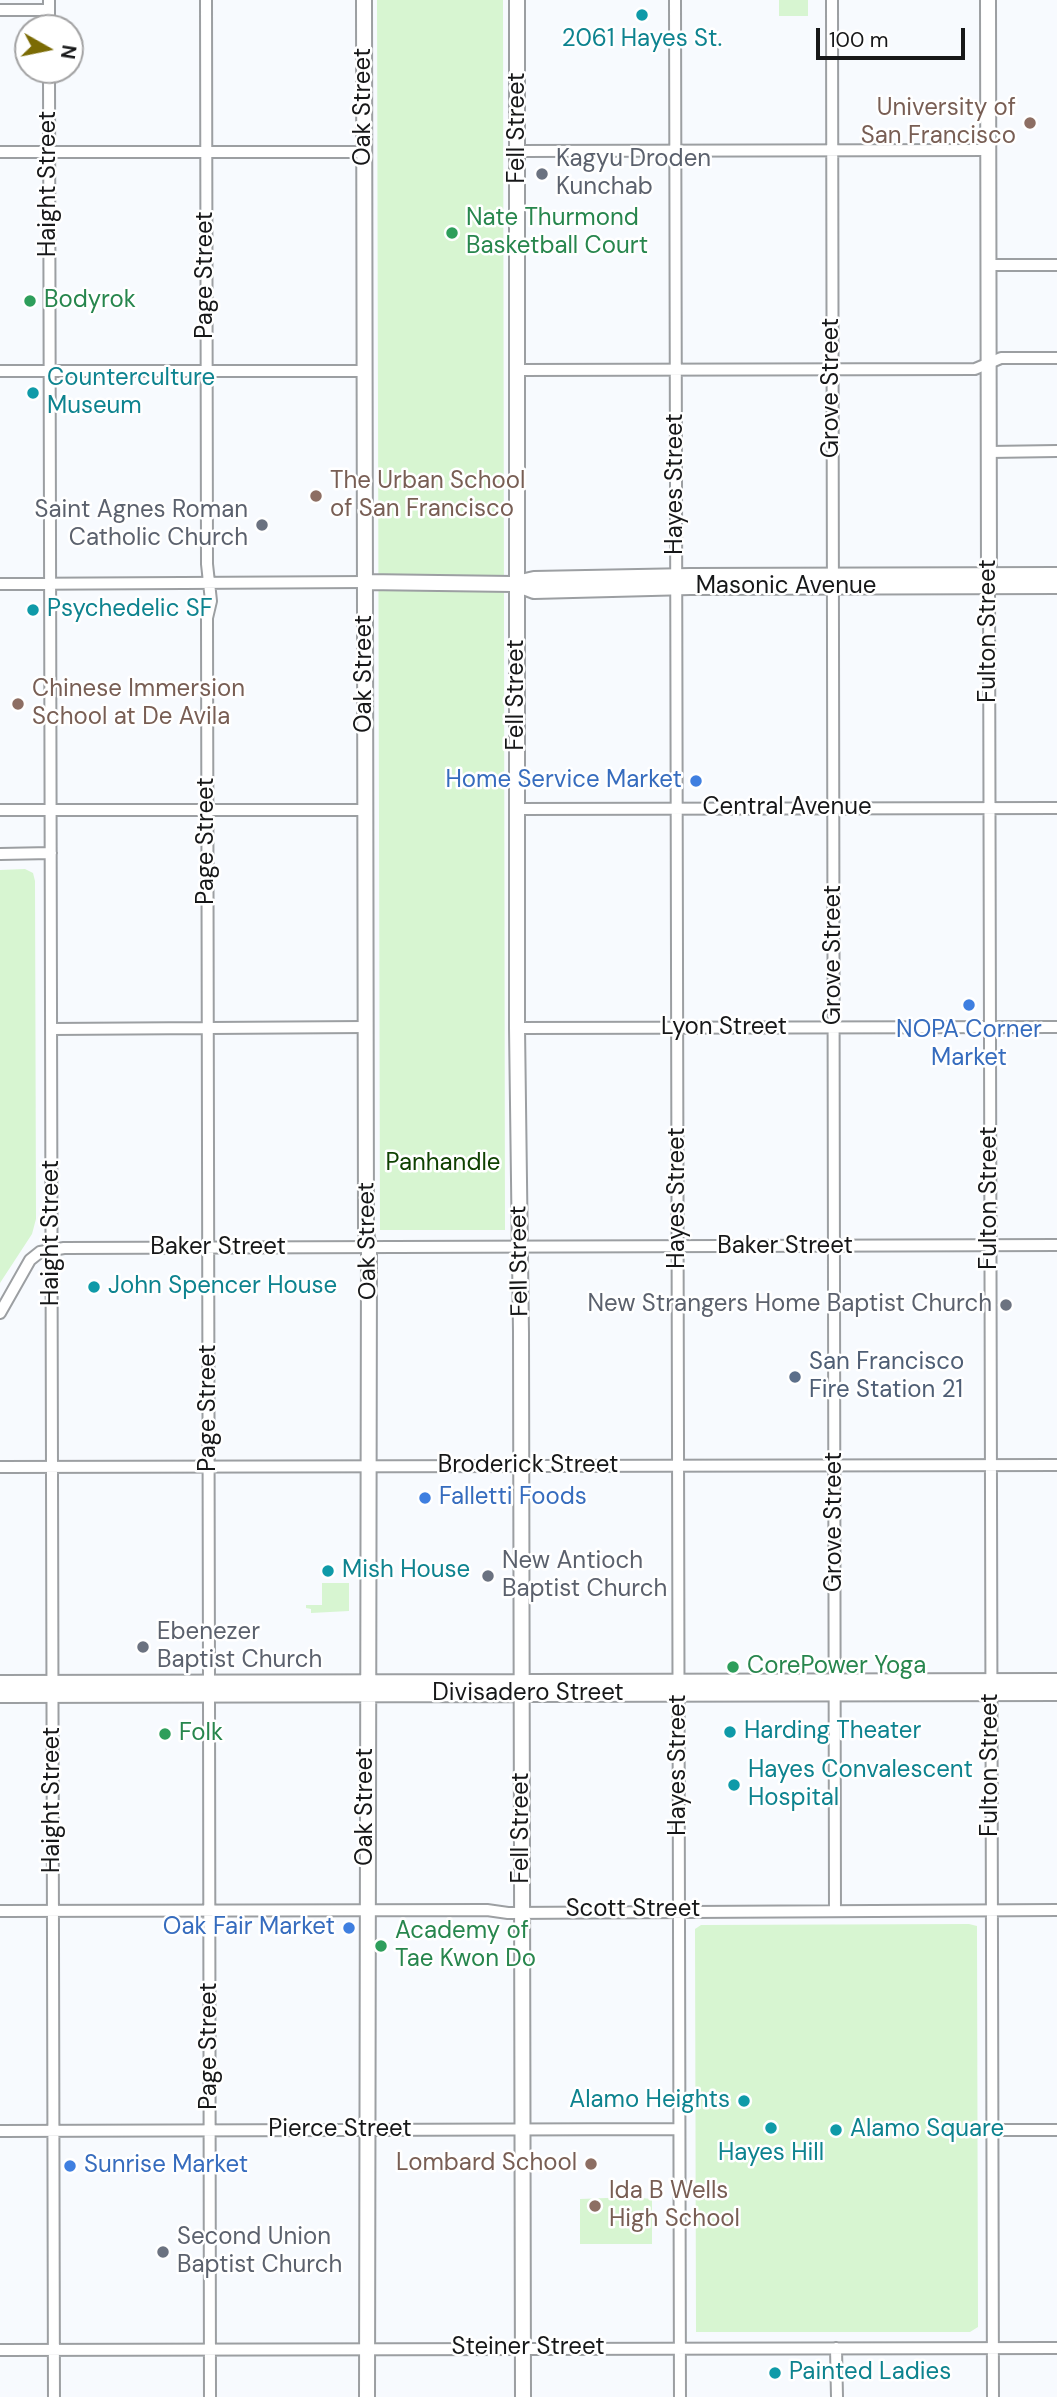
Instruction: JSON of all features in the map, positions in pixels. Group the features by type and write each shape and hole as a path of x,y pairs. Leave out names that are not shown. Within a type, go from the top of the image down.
{"main road":[{"name":"Oak Street","path":"364,0 366,1232 369,1248 367,2397"},
{"name":"Fell Street","path":"517,0 517,1028 522,1466 523,2397"},
{"name":"Fulton Street","path":"988,0 989,581"},
{"name":"Masonic Avenue","path":"989,581 1057,575"},
{"name":"Masonic Avenue","path":"365,582 516,584 534,579 677,582 989,581 1057,586"},
{"name":"Divisadero Street","path":"0,1683 52,1689 367,1689 991,1687 1057,1681"},
{"name":"Divisadero Street","path":"991,1687 1057,1693"},
{"name":"Divisadero Street","path":"0,1695 52,1689"}],"street":[{"name":"Page Street","path":"206,0 207,583 211,601 207,618 210,2397"},
{"name":"Hayes Street","path":"675,0 680,2397"},
{"name":"Grove Street","path":"832,0 835,1910"},
{"path":"0,10 48,5"},
{"name":"Haight Street","path":"49,84 54,2397"},
{"path":"518,151 988,150"},
{"path":"0,152 364,152"},
{"path":"988,265 1057,265"},
{"path":"517,370 975,369 1001,358 1057,358"},
{"path":"0,371 365,371"},
{"path":"989,452 1057,451"},
{"name":"Fulton Street","path":"989,581 993,2397"},
{"name":"Masonic Avenue","path":"0,584 365,582"},
{"name":"Central Avenue","path":"517,809 1057,808"},
{"path":"0,810 366,810"},
{"path":"0,854 51,853"},
{"path":"51,1029 366,1027"},
{"name":"Lyon Street","path":"517,1028 1057,1027"},
{"name":"Baker Street","path":"52,1250 1057,1245"},
{"path":"0,1314 30,1261 40,1252 52,1250"},
{"name":"Broderick Street","path":"0,1467 1057,1465"},
{"name":"Scott Street","path":"0,1912 487,1910 492,1913 523,1910 1057,1909"},
{"name":"Pierce Street","path":"0,2131 679,2129"},
{"path":"992,2130 1057,2130"},
{"path":"836,2348 836,2397"},
{"name":"Steiner Street","path":"0,2350 1057,2348"}],"green space":[{"name":"Panhandle","path":"377,0 503,0 505,1230 380,1230"},
{"path":"779,0 808,0 808,16 779,16"},
{"path":"25,869 33,873 35,881 36,1219 32,1234 0,1283 0,870"},
{"path":"322,1583 349,1583 349,1611 311,1613 311,1609 306,1608 306,1605 322,1605"},
{"name":"Alamo Square","path":"701,1925 977,1926 978,2327 970,2332 696,2332 695,1929"},
{"path":"580,2199 652,2199 652,2244 580,2244"}],"place":[{"name":"2061 Hayes St.","path":"642,15"},
{"name":"University of San Francisco","path":"1030,123"},
{"name":"Kagyu Droden Kunchab","path":"542,174"},
{"name":"Nate Thurmond Basketball Court","path":"452,233"},
{"name":"Bodyrok","path":"30,301"},
{"name":"Counterculture Museum","path":"33,393"},
{"name":"The Urban School of San Francisco","path":"316,496"},
{"name":"Saint Agnes Roman Catholic Church","path":"262,525"},
{"name":"Psychedelic SF","path":"33,610"},
{"name":"Chinese Immersion School at De Avila","path":"18,704"},
{"name":"Home Service Market","path":"696,781"},
{"name":"NOPA Corner Market","path":"969,1005"},
{"name":"John Spencer House","path":"94,1287"},
{"name":"New Strangers Home Baptist Church","path":"1006,1305"},
{"name":"San Francisco Fire Station 21","path":"795,1377"},
{"name":"Falletti Foods","path":"425,1498"},
{"name":"Mish House","path":"328,1571"},
{"name":"New Antioch Baptist Church","path":"488,1576"},
{"name":"Ebenezer Baptist Church","path":"143,1647"},
{"name":"CorePower Yoga","path":"733,1667"},
{"name":"Harding Theater","path":"730,1732"},
{"name":"Folk","path":"165,1734"},
{"name":"Hayes Convalescent Hospital","path":"734,1785"},
{"name":"Oak Fair Market","path":"349,1928"},
{"name":"Academy of Tae Kwon Do","path":"381,1946"},
{"name":"Alamo Heights","path":"744,2101"},
{"name":"Hayes Hill","path":"771,2128"},
{"name":"Alamo Square","path":"836,2130"},
{"name":"Lombard School","path":"591,2164"},
{"name":"Sunrise Market","path":"70,2166"},
{"name":"Ida B Wells High School","path":"595,2206"},
{"name":"Second Union Baptist Church","path":"163,2252"},
{"name":"Painted Ladies","path":"775,2373"}]}
